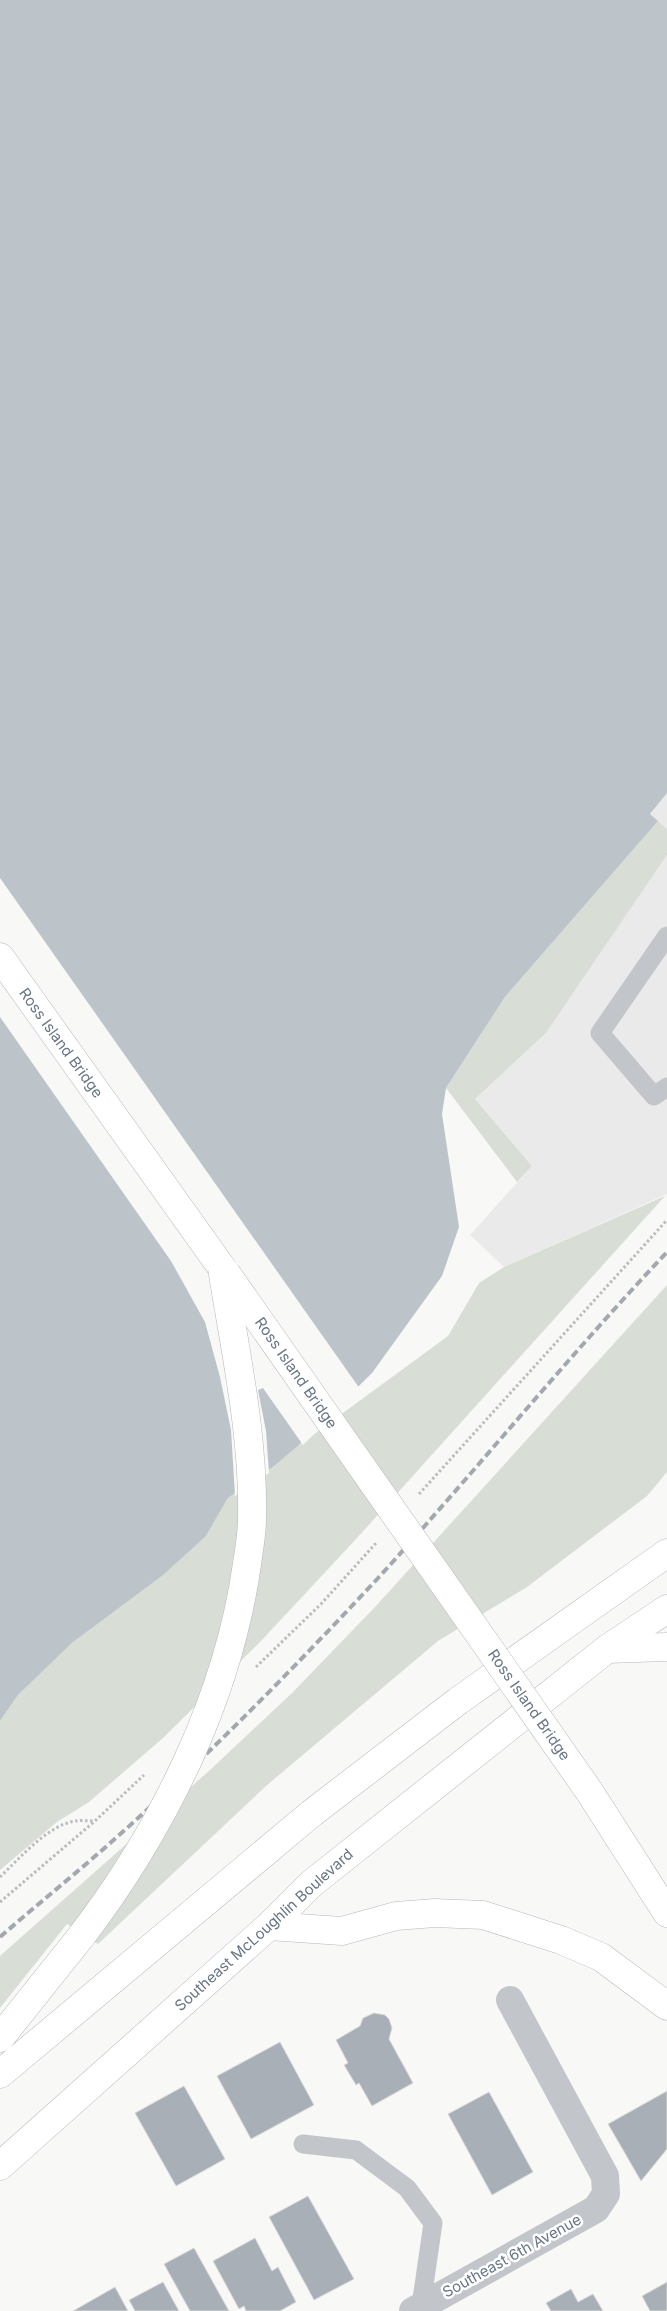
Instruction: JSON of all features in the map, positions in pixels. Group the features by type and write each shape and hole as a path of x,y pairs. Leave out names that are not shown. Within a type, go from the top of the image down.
{"highway":[{"name":"Ross Island Bridge","path":"0,958 222,1268 589,1791 667,1914"},
{"path":"0,2038 83,1934 112,1894 148,1838 187,1760 221,1677 242,1597 252,1521 251,1450 222,1268"},
{"path":"0,2074 312,1813 506,1667 667,1553"},
{"name":"Southeast McLoughlin Boulevard","path":"0,2166 269,1926 311,1884 607,1649 667,1609"},
{"path":"607,1649 667,1647"},
{"path":"269,1926 342,1930 396,1916 435,1913 483,1915 561,1940 602,1957 667,2006"}],"street":[{"name":"Southeast 6th Avenue","path":"417,2309 596,2209 606,2194 605,2176 510,2000"}],"lane":[{"path":"667,936 600,1033 654,1096 667,1087"},
{"path":"303,2144 356,2150 407,2188 433,2223 417,2309"}],"path":[{"path":"0,1902 95,1821 146,1773"},
{"path":"0,1877 32,1845 61,1826 74,1821 95,1821"}],"shaded area":[{"path":"0,0 667,0 667,793 650,814 658,821 505,997 446,1088 442,1114 459,1227 442,1276 372,1373 298,1446 273,1467 228,1498 206,1536 163,1575 73,1642 18,1695 0,1721"},
{"path":"667,793 667,829 650,814"},
{"path":"658,821 667,829 667,855 546,1033 475,1099 532,1166 517,1182 446,1088 505,997"},
{"path":"667,855 667,1194 504,1267 470,1235 532,1166 475,1099 546,1033"},
{"path":"665,1196 357,1538 261,1641 163,1738 89,1802 57,1822 0,1870 0,1721 18,1695 73,1642 206,1536 228,1498 273,1467 298,1446 448,1336 479,1283 504,1267"},
{"path":"667,1285 667,1472 647,1496 527,1587 438,1641 266,1786 98,1944 67,1924 0,2008 0,1956 210,1770 293,1692 375,1607"}],"pier":[{"path":"0,878 360,1389 303,1445 263,1388 258,1390 266,1431 269,1473 235,1496 231,1430 220,1377 205,1322 171,1261 0,1017"}],"building":[{"path":"374,2013 385,2015 389,2019 392,2028 389,2039 413,2083 372,2106 359,2083 356,2085 344,2065 348,2063 336,2040 360,2026 363,2018"},
{"path":"280,2042 314,2105 251,2139 217,2076"},
{"path":"184,2086 225,2159 176,2186 135,2113"},
{"path":"667,2091 667,2149 641,2181 608,2124"},
{"path":"489,2092 533,2172 492,2195 448,2114"},
{"path":"308,2196 354,2279 314,2300 269,2217"},
{"path":"255,2238 272,2271 278,2267 296,2302 280,2311 246,2311 244,2306 239,2309 213,2261"},
{"path":"194,2248 229,2311 190,2311 164,2264"},
{"path":"163,2282 179,2311 135,2311 129,2300"},
{"path":"667,2282 667,2311 650,2311 642,2296"},
{"path":"115,2287 128,2311 73,2311"},
{"path":"571,2289 578,2302 593,2294 603,2311 551,2311 546,2303"}],"railway":[{"path":"0,1937 103,1850 284,1677 380,1576 594,1332 667,1252"}]}
